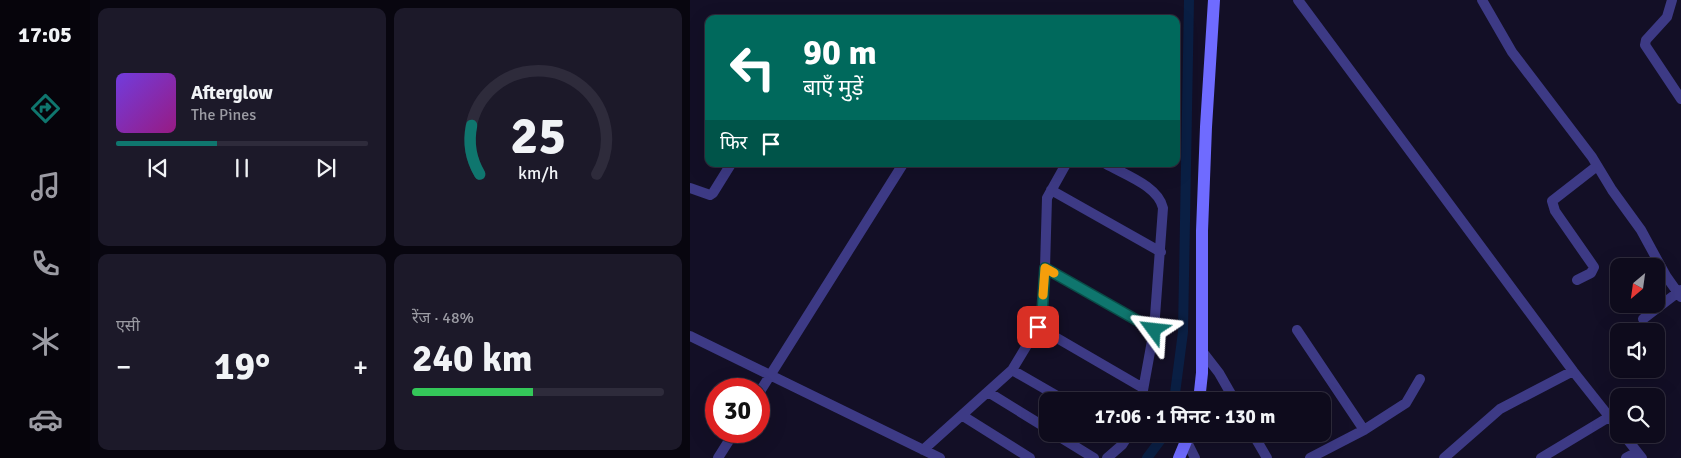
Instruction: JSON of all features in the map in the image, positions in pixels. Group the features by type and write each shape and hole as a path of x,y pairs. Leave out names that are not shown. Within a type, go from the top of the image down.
{"street":[{"path":"1200,392 1206,127 1214,0"},
{"path":"1298,0 1609,417 1541,458"},
{"path":"1482,0 1512,52 1597,166 1641,230 1666,276 1680,293 1643,318"},
{"path":"1672,0 1665,20 1646,40 1645,46 1681,99"},
{"path":"1576,280 1591,273 1594,267 1555,211 1552,201 1597,166"},
{"path":"690,188 710,195 729,167"},
{"path":"768,378 902,167"},
{"path":"924,450 1012,370 1038,327 1042,314 1046,205 1051,190 1064,167"},
{"path":"1111,167 1152,190 1160,198 1163,208 1154,330 1142,392"},
{"path":"1051,190 1161,252"},
{"path":"1045,268 1154,330"},
{"path":"1038,327 1143,388"},
{"path":"1297,330 1364,430"},
{"path":"690,336 940,458"},
{"path":"1202,351 1219,373 1230,392"},
{"path":"1012,370 1050,392"},
{"path":"1444,458 1500,409 1573,371"},
{"path":"1310,458 1364,430 1406,403 1420,379"},
{"path":"988,392 1039,423"},
{"path":"963,416 1030,458"},
{"path":"1068,442 1094,458"},
{"path":"1107,458 1124,442"},
{"path":"1179,458 1186,442"},
{"path":"1189,442 1195,458"},
{"path":"1258,442 1267,458"},
{"path":"718,458 727,443"},
{"path":"1626,458 1639,455 1630,443"}],"waterway":[{"path":"1175,392 1183,332 1189,0"},
{"path":"1147,458 1159,442"}],"slow traffic":[{"path":"1043,295 1045,268 1054,273"}],"route":[{"path":"1038,327 1042,314 1045,268 1154,330"}]}
